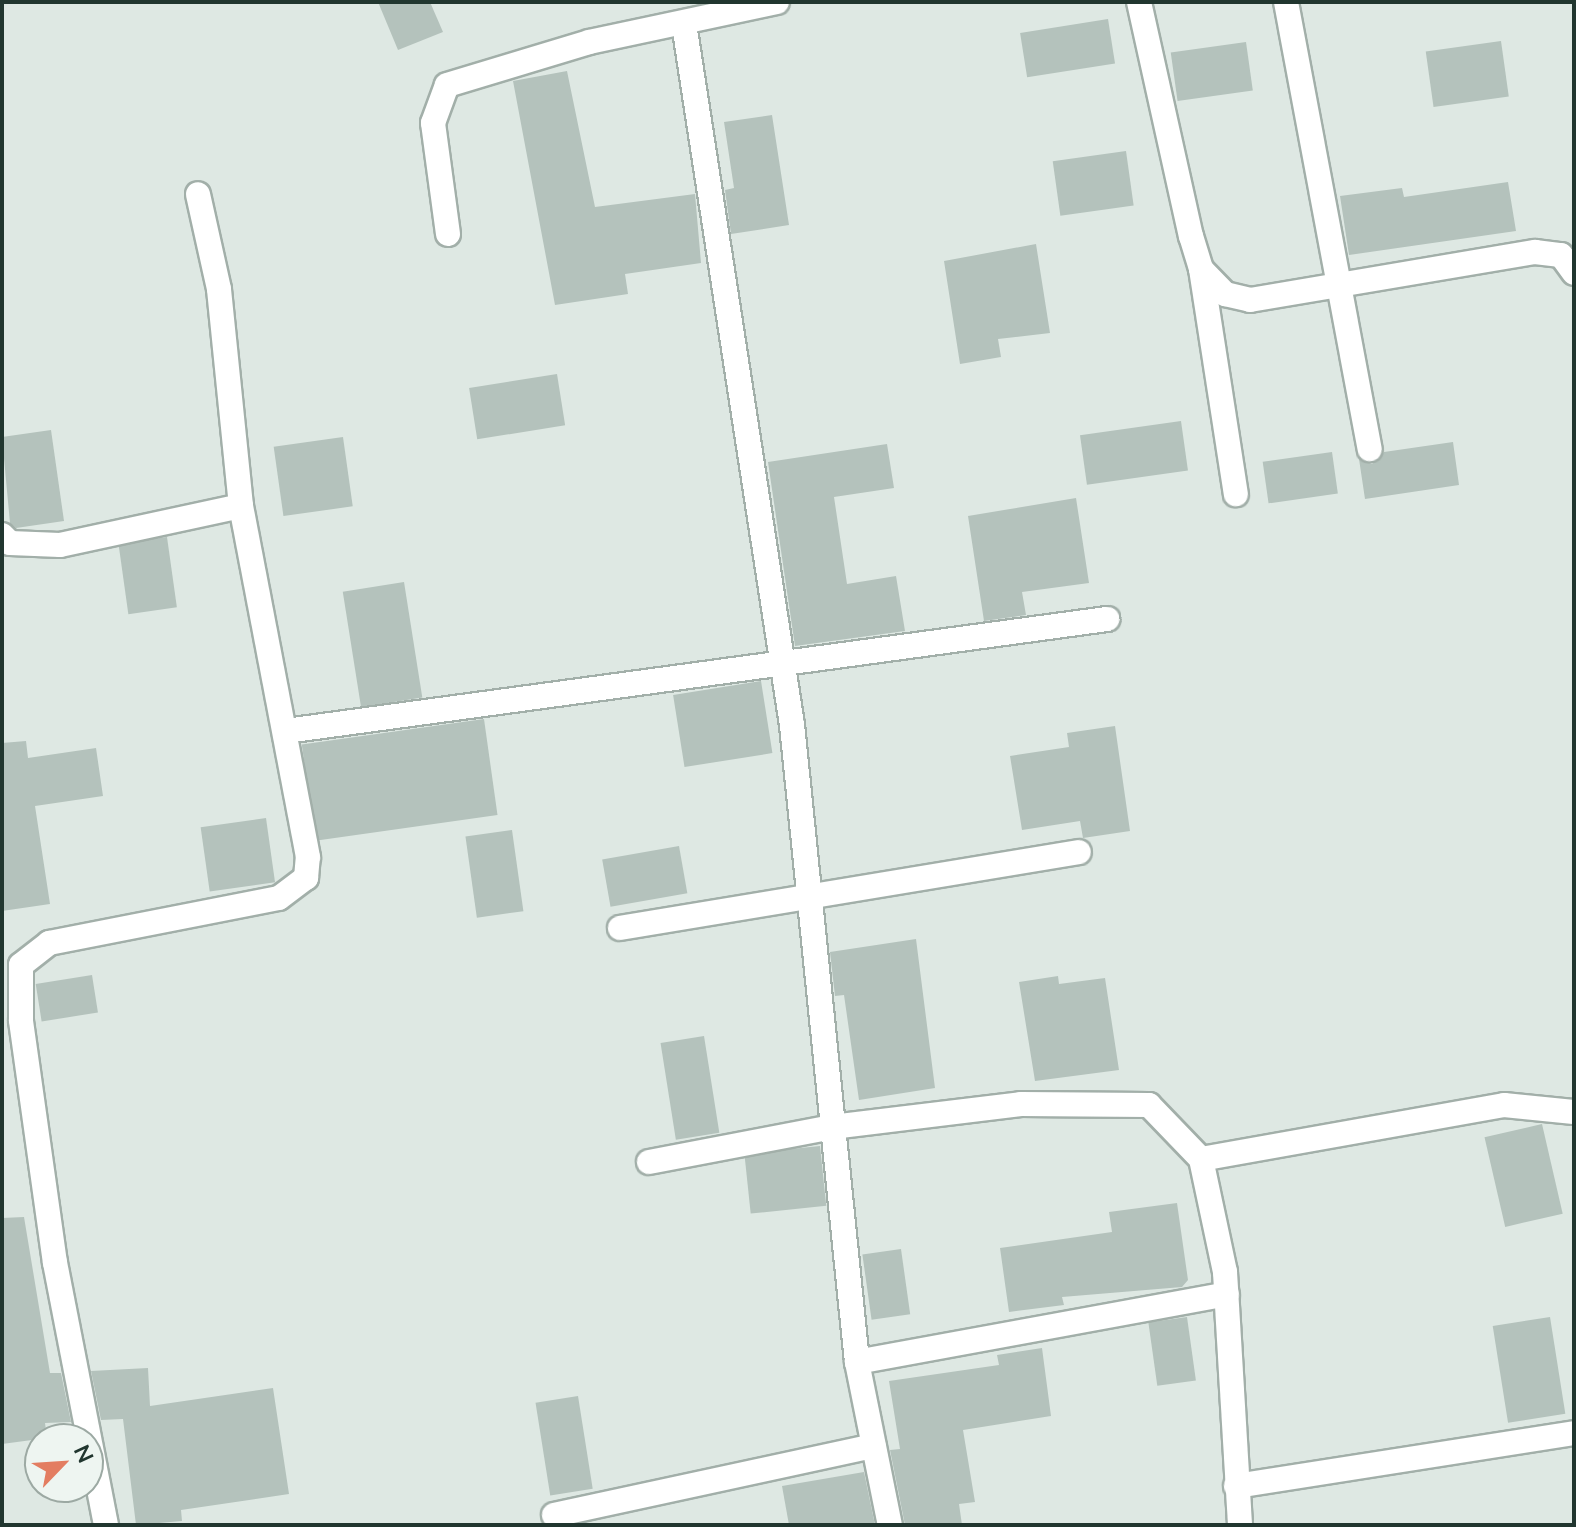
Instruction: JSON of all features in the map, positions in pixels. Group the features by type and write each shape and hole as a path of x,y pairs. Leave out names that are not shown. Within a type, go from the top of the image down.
{"street":[{"path":"448,234 433,123 447,85 589,42 777,2"},
{"path":"1139,2 1201,269 1236,494"},
{"path":"1286,2 1343,282 1370,449"},
{"path":"684,24 783,663 857,1362 890,1525"},
{"path":"106,1525 55,1263 21,1020 21,965 49,943 296,890 306,878 308,857 241,506 219,289 198,194"},
{"path":"1201,269 1225,294 1250,300 1535,252 1561,255 1574,273"},
{"path":"2,535 10,543 60,545 241,506"},
{"path":"286,731 1107,619"},
{"path":"620,928 1079,852"},
{"path":"649,1162 832,1127 1021,1104 1149,1105 1201,1159 1227,1294 1240,1525"},
{"path":"1201,1159 1504,1105 1574,1112"},
{"path":"857,1362 1227,1294"},
{"path":"1236,1486 1574,1433"},
{"path":"554,1515 874,1446"}],"building":[{"path":"378,2 430,2 443,32 398,50"},
{"path":"1108,19 1115,63 1027,77 1020,33"},
{"path":"1501,41 1509,96 1434,107 1426,52"},
{"path":"1246,42 1253,91 1178,101 1171,53"},
{"path":"567,71 595,207 695,194 701,263 625,274 628,294 555,305 513,81"},
{"path":"772,115 789,225 731,234 725,190 734,188 724,122"},
{"path":"1126,151 1134,205 1060,216 1053,161"},
{"path":"1508,182 1516,231 1349,255 1340,196 1402,188 1404,197"},
{"path":"1036,244 1050,333 998,339 1001,357 960,364 944,261"},
{"path":"557,374 565,425 477,439 469,388"},
{"path":"1181,421 1188,471 1087,485 1080,435"},
{"path":"51,430 64,521 16,528 10,523 2,437"},
{"path":"343,437 353,506 283,516 274,447"},
{"path":"1453,442 1459,485 1365,499 1359,459 1372,464 1384,452"},
{"path":"887,444 894,488 834,497 847,584 896,576 905,631 795,646 768,462"},
{"path":"1332,452 1338,494 1269,503 1263,462"},
{"path":"1076,498 1089,583 1022,592 1026,615 984,621 968,516"},
{"path":"167,537 177,607 128,614 118,544"},
{"path":"404,582 422,698 361,707 343,592"},
{"path":"761,681 772,753 685,767 673,695"},
{"path":"484,719 497,815 315,841 302,745"},
{"path":"1115,726 1130,831 1083,838 1080,821 1022,830 1010,756 1069,747 1067,733"},
{"path":"26,741 28,758 96,748 103,796 35,806 50,904 2,911 2,743"},
{"path":"266,818 275,882 210,892 201,827"},
{"path":"512,830 523,911 477,918 465,837"},
{"path":"679,846 687,893 611,907 602,860"},
{"path":"916,939 935,1088 859,1100 844,995 835,996 830,952"},
{"path":"92,975 98,1013 42,1021 36,984"},
{"path":"1058,976 1059,984 1105,978 1119,1070 1035,1081 1019,982"},
{"path":"704,1036 719,1133 676,1140 661,1043"},
{"path":"1542,1124 1563,1214 1505,1227 1485,1137"},
{"path":"820,1146 826,1206 751,1214 744,1154"},
{"path":"1177,1203 1188,1280 1182,1287 1062,1297 1064,1305 1009,1312 1000,1248 1112,1232 1109,1212"},
{"path":"24,1217 50,1373 61,1373 71,1422 24,1423 24,1441 2,1444 2,1218"},
{"path":"901,1249 910,1314 872,1320 862,1254"},
{"path":"1187,1317 1196,1380 1157,1386 1148,1322"},
{"path":"1550,1317 1565,1414 1508,1423 1493,1326"},
{"path":"1042,1348 1051,1416 963,1430 975,1502 959,1504 962,1525 905,1525 890,1450 900,1449 889,1381 999,1365 997,1355"},
{"path":"148,1368 150,1406 273,1388 289,1494 181,1510 182,1521 136,1525 123,1419 101,1420 91,1371"},
{"path":"578,1396 593,1489 550,1496 536,1403"},
{"path":"864,1472 875,1525 789,1525 782,1486"}]}
